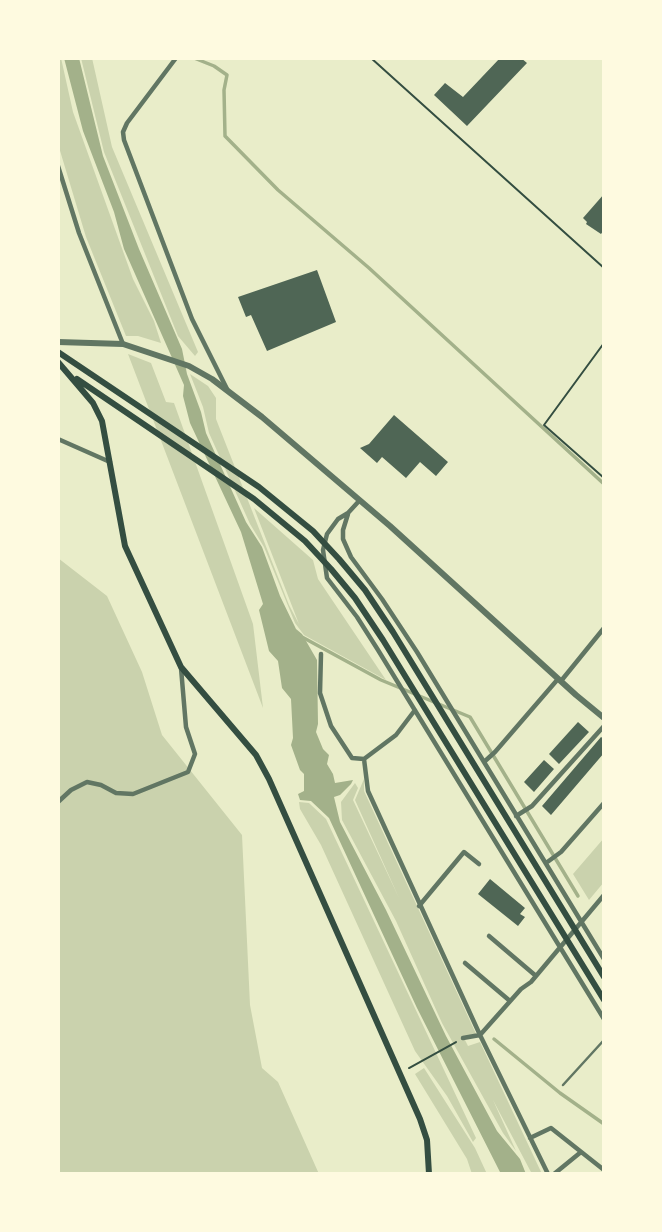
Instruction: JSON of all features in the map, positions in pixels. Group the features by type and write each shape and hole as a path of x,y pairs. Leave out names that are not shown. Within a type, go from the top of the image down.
{"main road":[{"path":"58,352 259,487 313,531 339,559 365,590 393,632 604,977"},
{"path":"58,364 93,403 102,421 125,545 181,667 256,755 403,1071 427,1140 429,1174"},
{"path":"58,364 254,499 305,541 331,569 355,598 383,640 604,1000"}],"street":[{"path":"176,58 127,122 123,132 124,140 192,318 229,391"},
{"path":"58,166 59,179 123,344"},
{"path":"58,342 123,344 189,366 229,391 400,534 604,718"},
{"path":"58,439 111,462"},
{"path":"359,501 338,519 327,534 323,550 327,578 357,617 604,1019"},
{"path":"348,513 343,530 345,546 417,652 604,959"},
{"path":"484,762 604,628"},
{"path":"321,654 320,693 331,726 352,758 364,759 396,735 415,710"},
{"path":"58,802 71,790 87,782 101,785 116,793 133,794 188,772 195,754 186,727 181,667"},
{"path":"516,816 532,806 604,726"},
{"path":"364,759 368,791 419,906 530,1138 551,1174 581,1152"},
{"path":"545,863 561,852 604,803"},
{"path":"419,906 464,852 479,864"},
{"path":"463,1038 480,1035 536,976 604,895"},
{"path":"489,936 536,976"},
{"path":"466,963 510,1001"},
{"path":"530,1138 551,1128 604,1170"}],"lane":[{"path":"563,1085 604,1040"}],"path":[{"path":"371,58 604,268"},
{"path":"604,343 544,425 604,478"},
{"path":"403,1071 463,1038"}],"shaded area":[{"path":"58,58 61,58 73,112 133,279 154,321 161,343 138,336 126,336 86,237 58,144"},
{"path":"64,58 79,58 103,156 182,349 206,433 246,522 262,547 280,596 296,629 302,634 317,660 316,732 323,749 329,755 327,764 335,783 353,780 340,795 334,797 340,822 386,910 446,1036 497,1131 520,1159 526,1174 501,1174 417,1008 329,818 311,801 300,800 298,794 304,791 304,774 291,745 291,699 282,688 278,661 269,651 259,610 263,604 241,532 190,423 183,396 184,385 124,249 114,212 83,131"},
{"path":"81,58 92,58 112,147 198,352 195,356 178,336 104,152"},
{"path":"128,354 151,363 166,402 174,403 253,624 263,708"},
{"path":"190,374 208,386 216,398 216,419 289,605 299,624 254,508 313,560 318,579 386,680 304,635 295,623 264,547 250,524 209,433 203,407"},
{"path":"58,558 107,596 142,672 162,735 242,835 250,1005 262,1068 278,1082 319,1174 58,1174"},
{"path":"364,779 364,791 477,1036 464,1038 468,1046 480,1042 542,1174 532,1174 493,1100 516,1151 503,1133 442,1023 396,921 342,820 341,802 355,783 358,788 353,800 399,898 355,800"},
{"path":"299,802 309,803 326,819 476,1138 473,1142 447,1096 415,1051"},
{"path":"604,838 604,882 589,900 573,874"},
{"path":"424,1068 475,1148 487,1174 472,1174 467,1159 415,1074"}],"building":[{"path":"500,58 521,58 527,63 467,126 434,95 445,83 463,97"},
{"path":"604,194 604,230 601,234 586,224 583,218"},
{"path":"317,270 336,322 267,351 251,315 246,317 238,297"},
{"path":"394,415 448,462 436,476 420,462 406,478 382,457 377,463 360,448 369,444"},
{"path":"578,722 589,732 559,764 549,754"},
{"path":"601,737 604,739 604,753 551,815 542,806"},
{"path":"544,760 554,769 534,792 524,782"},
{"path":"490,879 525,908 520,914 525,917 518,926 478,894"}],"waterway":[{"path":"194,58 227,75 224,90 225,136 278,190 369,268 604,484"},
{"path":"302,637 381,680 470,717 578,896"},
{"path":"494,1039 560,1093 604,1124"}]}
